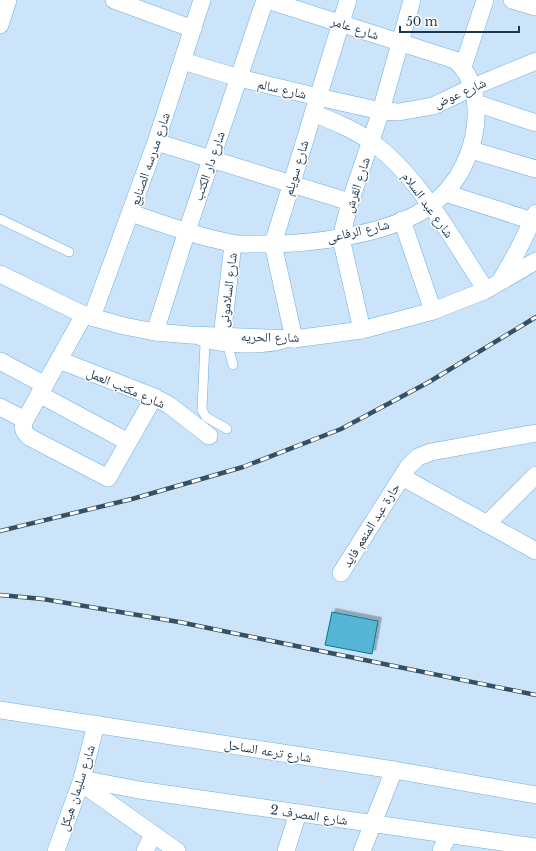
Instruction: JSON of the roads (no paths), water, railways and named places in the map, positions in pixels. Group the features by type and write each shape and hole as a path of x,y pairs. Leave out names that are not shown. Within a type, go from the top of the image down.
{"street":[{"path":"0,25 8,0"},
{"path":"114,0 193,29"},
{"name":"شارع مدرسه الصنايع","path":"24,420 59,360 88,316 131,214 183,62 202,0"},
{"name":"شارع عامر","path":"266,0 455,60 464,67"},
{"name":"شارع دار الكتب","path":"155,332 211,159 266,0"},
{"name":"شارع سويلم","path":"294,339 273,244 348,0"},
{"name":"شارع القرش","path":"362,330 341,238 350,202 381,111 412,0"},
{"path":"464,67 485,0"},
{"path":"512,0 536,7"},
{"name":"شارع عوض","path":"381,111 399,112 433,106 474,95 536,61"},
{"name":"شارع سالم","path":"183,62 239,78 315,105 381,111"},
{"name":"شارع الرفاعى","path":"131,214 233,244 273,244 341,238 372,231 402,220 430,206 445,193 460,173 471,150 476,127 474,95 464,67"},
{"path":"474,95 536,122"},
{"name":"شارع عبد السلام","path":"315,105 371,142 403,170 493,286"},
{"path":"156,142 350,202"},
{"path":"471,150 536,169"},
{"path":"445,193 534,217 493,286"},
{"path":"402,220 433,311"},
{"name":"شارع السلامونى","path":"225,341 233,244"},
{"name":"شارع الحريه","path":"0,274 88,316 155,332 190,335 225,341 294,339 362,330 398,322 433,311 493,286 536,260"},
{"path":"0,360 42,389 128,442"},
{"name":"شارع مكتب العمل","path":"59,360 154,397 169,405 209,436"},
{"path":"0,407 24,420 24,432 28,437 108,478 154,397"},
{"name":"حارة عبد المنعم فايد","path":"341,573 412,461 424,454 536,433"},
{"path":"487,524 536,475"},
{"path":"402,477 536,551"},
{"name":"شارع ترعه الساحل","path":"0,710 394,770 536,795"},
{"name":"شارع سليمان هيكل","path":"56,851 81,781 96,724"},
{"path":"362,851 394,770"},
{"path":"81,781 177,851"},
{"name":"شارع المصرف 2","path":"81,781 528,848"},
{"path":"286,851 298,813"},
{"path":"145,851 153,834"},
{"path":"441,851 448,835"}],"lane":[{"path":"0,219 69,252"},
{"path":"190,335 205,343 225,341 233,365"},
{"path":"205,343 202,410 206,417 227,429"}],"railway":[{"path":"0,531 132,499 243,467 341,429 429,382 536,317"},
{"path":"0,595 43,599 179,622 536,695"}]}
